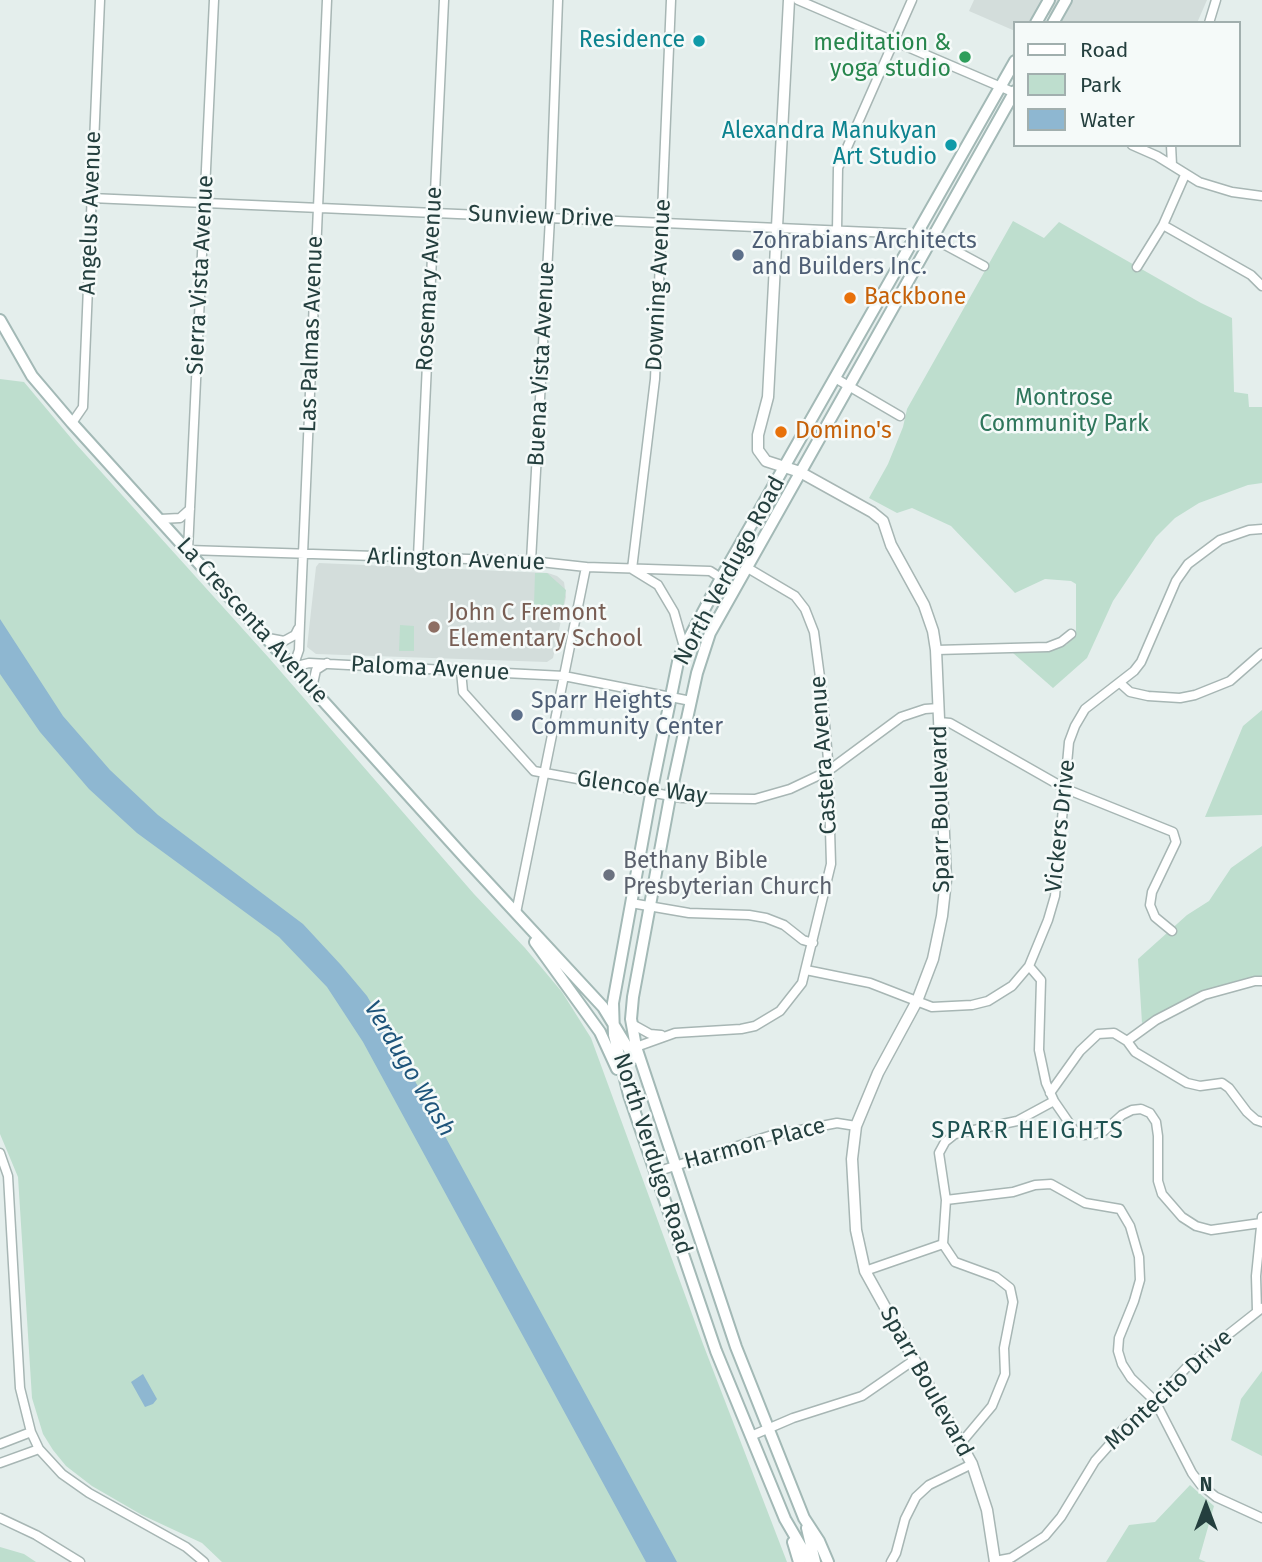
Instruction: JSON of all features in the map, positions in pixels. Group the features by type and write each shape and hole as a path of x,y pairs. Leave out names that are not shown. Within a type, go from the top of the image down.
{"main road":[{"path":"1037,21 1049,0"},
{"path":"1054,21 1066,0"},
{"name":"North Verdugo Road","path":"812,1562 785,1519 716,1352 629,1095 612,1021 613,1003 651,794 680,657 1014,63"},
{"name":"North Verdugo Road","path":"828,1562 804,1518 736,1347 636,1047 632,1024 633,997 670,797 702,652 710,633 1014,95"},
{"name":"La Crescenta Avenue","path":"0,320 32,376 72,423 603,1007 626,1041 651,1092"},
{"name":"La Crescenta Avenue","path":"516,913 600,1032 629,1095"},
{"path":"804,1518 812,1562"},
{"path":"785,1519 799,1562"}],"street":[{"name":"Angelus Avenue","path":"72,423 83,407 100,0"},
{"name":"Sierra Vista Avenue","path":"188,550 214,0"},
{"name":"Las Palmas Avenue","path":"293,667 299,650 327,0"},
{"name":"Rosemary Avenue","path":"418,557 444,0"},
{"name":"Buena Vista Avenue","path":"531,561 550,218 558,0"},
{"name":"Downing Avenue","path":"632,569 655,379 671,0"},
{"path":"789,0 768,397 757,442 758,450 766,461 800,472"},
{"path":"798,0 1014,93"},
{"path":"837,231 838,168 912,0"},
{"path":"1210,21 1216,0"},
{"path":"1136,147 1172,165 1185,175 1213,187 1262,196"},
{"path":"1171,147 1172,165"},
{"path":"1136,267 1163,225 1185,175"},
{"name":"Sunview Drive","path":"91,198 916,234 932,239 984,266"},
{"path":"1163,225 1241,269 1262,286"},
{"path":"835,377 900,416"},
{"name":"Sparr Boulevard","path":"800,472 872,512 883,521 891,545 924,605 933,631 946,880 933,958 917,1001 873,1082 856,1126 852,1159 853,1187 856,1230 865,1271 972,1464 987,1510 995,1562"},
{"path":"160,519 180,518 188,512 190,506"},
{"name":"Vickers Drive","path":"806,970 870,983 932,1007 988,1001 1012,986 1029,966 1055,896 1069,743 1074,726 1085,709 1120,683 1141,662 1182,571 1198,554 1220,540 1249,530 1262,529"},
{"name":"Arlington Avenue","path":"188,550 531,561 586,567 710,571 722,578"},
{"path":"207,571 214,555 221,552"},
{"path":"516,913 586,567"},
{"name":"Castera Avenue","path":"632,1024 650,1034 664,1035 755,1026 777,1013 791,1000 802,983 813,943 831,864 823,700 814,632 806,609 795,596 746,567"},
{"path":"632,569 658,585 674,612 684,648"},
{"path":"266,637 277,641 291,638 296,635 300,623"},
{"path":"936,650 1048,646 1061,642 1071,634"},
{"path":"1120,683 1130,692 1148,696 1180,698 1195,695 1230,681 1262,653"},
{"name":"Paloma Avenue","path":"293,667 309,663 327,663 564,676 691,701"},
{"path":"312,688 316,670 327,663"},
{"name":"Glencoe Way","path":"461,671 463,692 532,770 670,797 755,799 790,789 828,771 901,717 925,709 939,708"},
{"path":"939,722 950,723 1066,789 1170,830 1176,837 1176,842 1150,898 1150,905 1155,916 1172,931"},
{"path":"631,904 689,913 766,918 784,925 803,940 813,943"},
{"path":"1029,966 1041,980 1039,1050 1052,1097 1074,1130 1083,1135 1104,1131 1132,1110 1141,1109 1150,1113 1156,1122 1158,1136 1158,1181 1163,1194 1182,1217 1196,1226 1211,1230 1261,1220 1256,1276 1259,1310"},
{"path":"1127,1041 1156,1020 1204,995 1262,981"},
{"path":"961,1443 992,1406 1005,1374 1004,1348 1013,1302 1010,1288 996,1277 955,1262 943,1244 946,1200 939,1157 942,1146 950,1137 960,1132 1017,1121 1052,1097 1080,1051 1098,1034 1114,1033 1127,1041 1135,1052 1187,1083 1200,1086 1222,1083 1247,1112 1262,1122"},
{"name":"Castera Avenue","path":"636,1047 664,1035"},
{"name":"Harmon Place","path":"656,1172 769,1136 826,1124 856,1126"},
{"path":"0,1153 8,1176 20,1388 31,1432 39,1448 62,1474 89,1493 186,1547 204,1562"},
{"path":"946,1200 1013,1192 1035,1185 1051,1184 1085,1203 1120,1209 1130,1226 1139,1257 1140,1280 1122,1328 1118,1351 1127,1374 1155,1401 1192,1473 1201,1485 1216,1497 1262,1518"},
{"path":"865,1271 943,1244"},
{"name":"Montecito Drive","path":"995,1562 1011,1558 1045,1536 1061,1517 1075,1492 1110,1443 1127,1425 1155,1401 1187,1367 1259,1310"},
{"path":"751,1436 793,1418 862,1396 914,1360"},
{"path":"0,1444 31,1432"},
{"path":"0,1462 39,1448"},
{"path":"891,1562 905,1519 916,1497 929,1485 972,1464"},
{"path":"0,1518 36,1535 80,1562"}],"shaded area":[{"path":"974,0 1207,0 1198,21 1062,21 1038,10 1031,21 1014,21 1014,31 969,11"},
{"name":"John C Fremont Elementary School","path":"319,563 548,573 557,576 564,582 566,597 553,658 547,662 316,654 307,647 316,567"}],"green space":[{"name":"Montrose Community Park","path":"1013,221 1044,238 1059,222 1232,318 1234,392 1248,394 1249,407 1262,407 1262,483 1248,485 1199,503 1175,518 1156,537 1113,601 1087,658 1053,688 1013,653 1049,651 1066,645 1076,636 1076,584 1071,581 1045,579 1015,593 951,526 912,508 897,513 869,498 888,464 907,409"},
{"path":"0,379 24,382 562,992 591,1038 703,1344 787,1562 222,1562 202,1543 142,1515 92,1486 66,1466 53,1450 43,1434 32,1398 18,1177 0,1134"},
{"path":"535,573 547,573 566,590 563,609 534,606"},
{"path":"400,625 414,626 414,651 399,651"},
{"path":"1262,710 1262,815 1205,817 1243,726"},
{"path":"1262,846 1262,976 1199,992 1142,1023 1138,959 1187,915 1209,901 1231,868"},
{"path":"1262,1371 1262,1456 1231,1440 1241,1399"},
{"path":"1190,1485 1214,1506 1199,1559 1206,1562 1106,1562 1129,1525 1155,1522"},
{"path":"0,1547 24,1554 36,1562 0,1562"}],"water":[{"path":"0,619 63,716 110,770 158,815 303,924 367,996 677,1562 646,1562 363,1042 327,987 279,937 137,833 89,789 40,732 0,674"},
{"path":"143,1374 157,1399 145,1407 131,1382"}],"place":[{"name":"Residence","path":"699,41"},
{"name":"meditation & yoga studio","path":"965,57"},
{"name":"Alexandra Manukyan Art Studio","path":"951,145"},
{"name":"Zohrabians Architects and Builders Inc.","path":"738,255"},
{"name":"Backbone","path":"850,298"},
{"name":"Domino's","path":"781,432"},
{"name":"John C Fremont Elementary School","path":"434,627"},
{"name":"Sparr Heights Community Center","path":"517,715"},
{"name":"Bethany Bible Presbyterian Church","path":"609,875"}],"district":[{"name":"SPARR HEIGHTS","path":"1028,1131"}],"water label":[{"name":"Verdugo Wash","path":"409,1069"}]}
